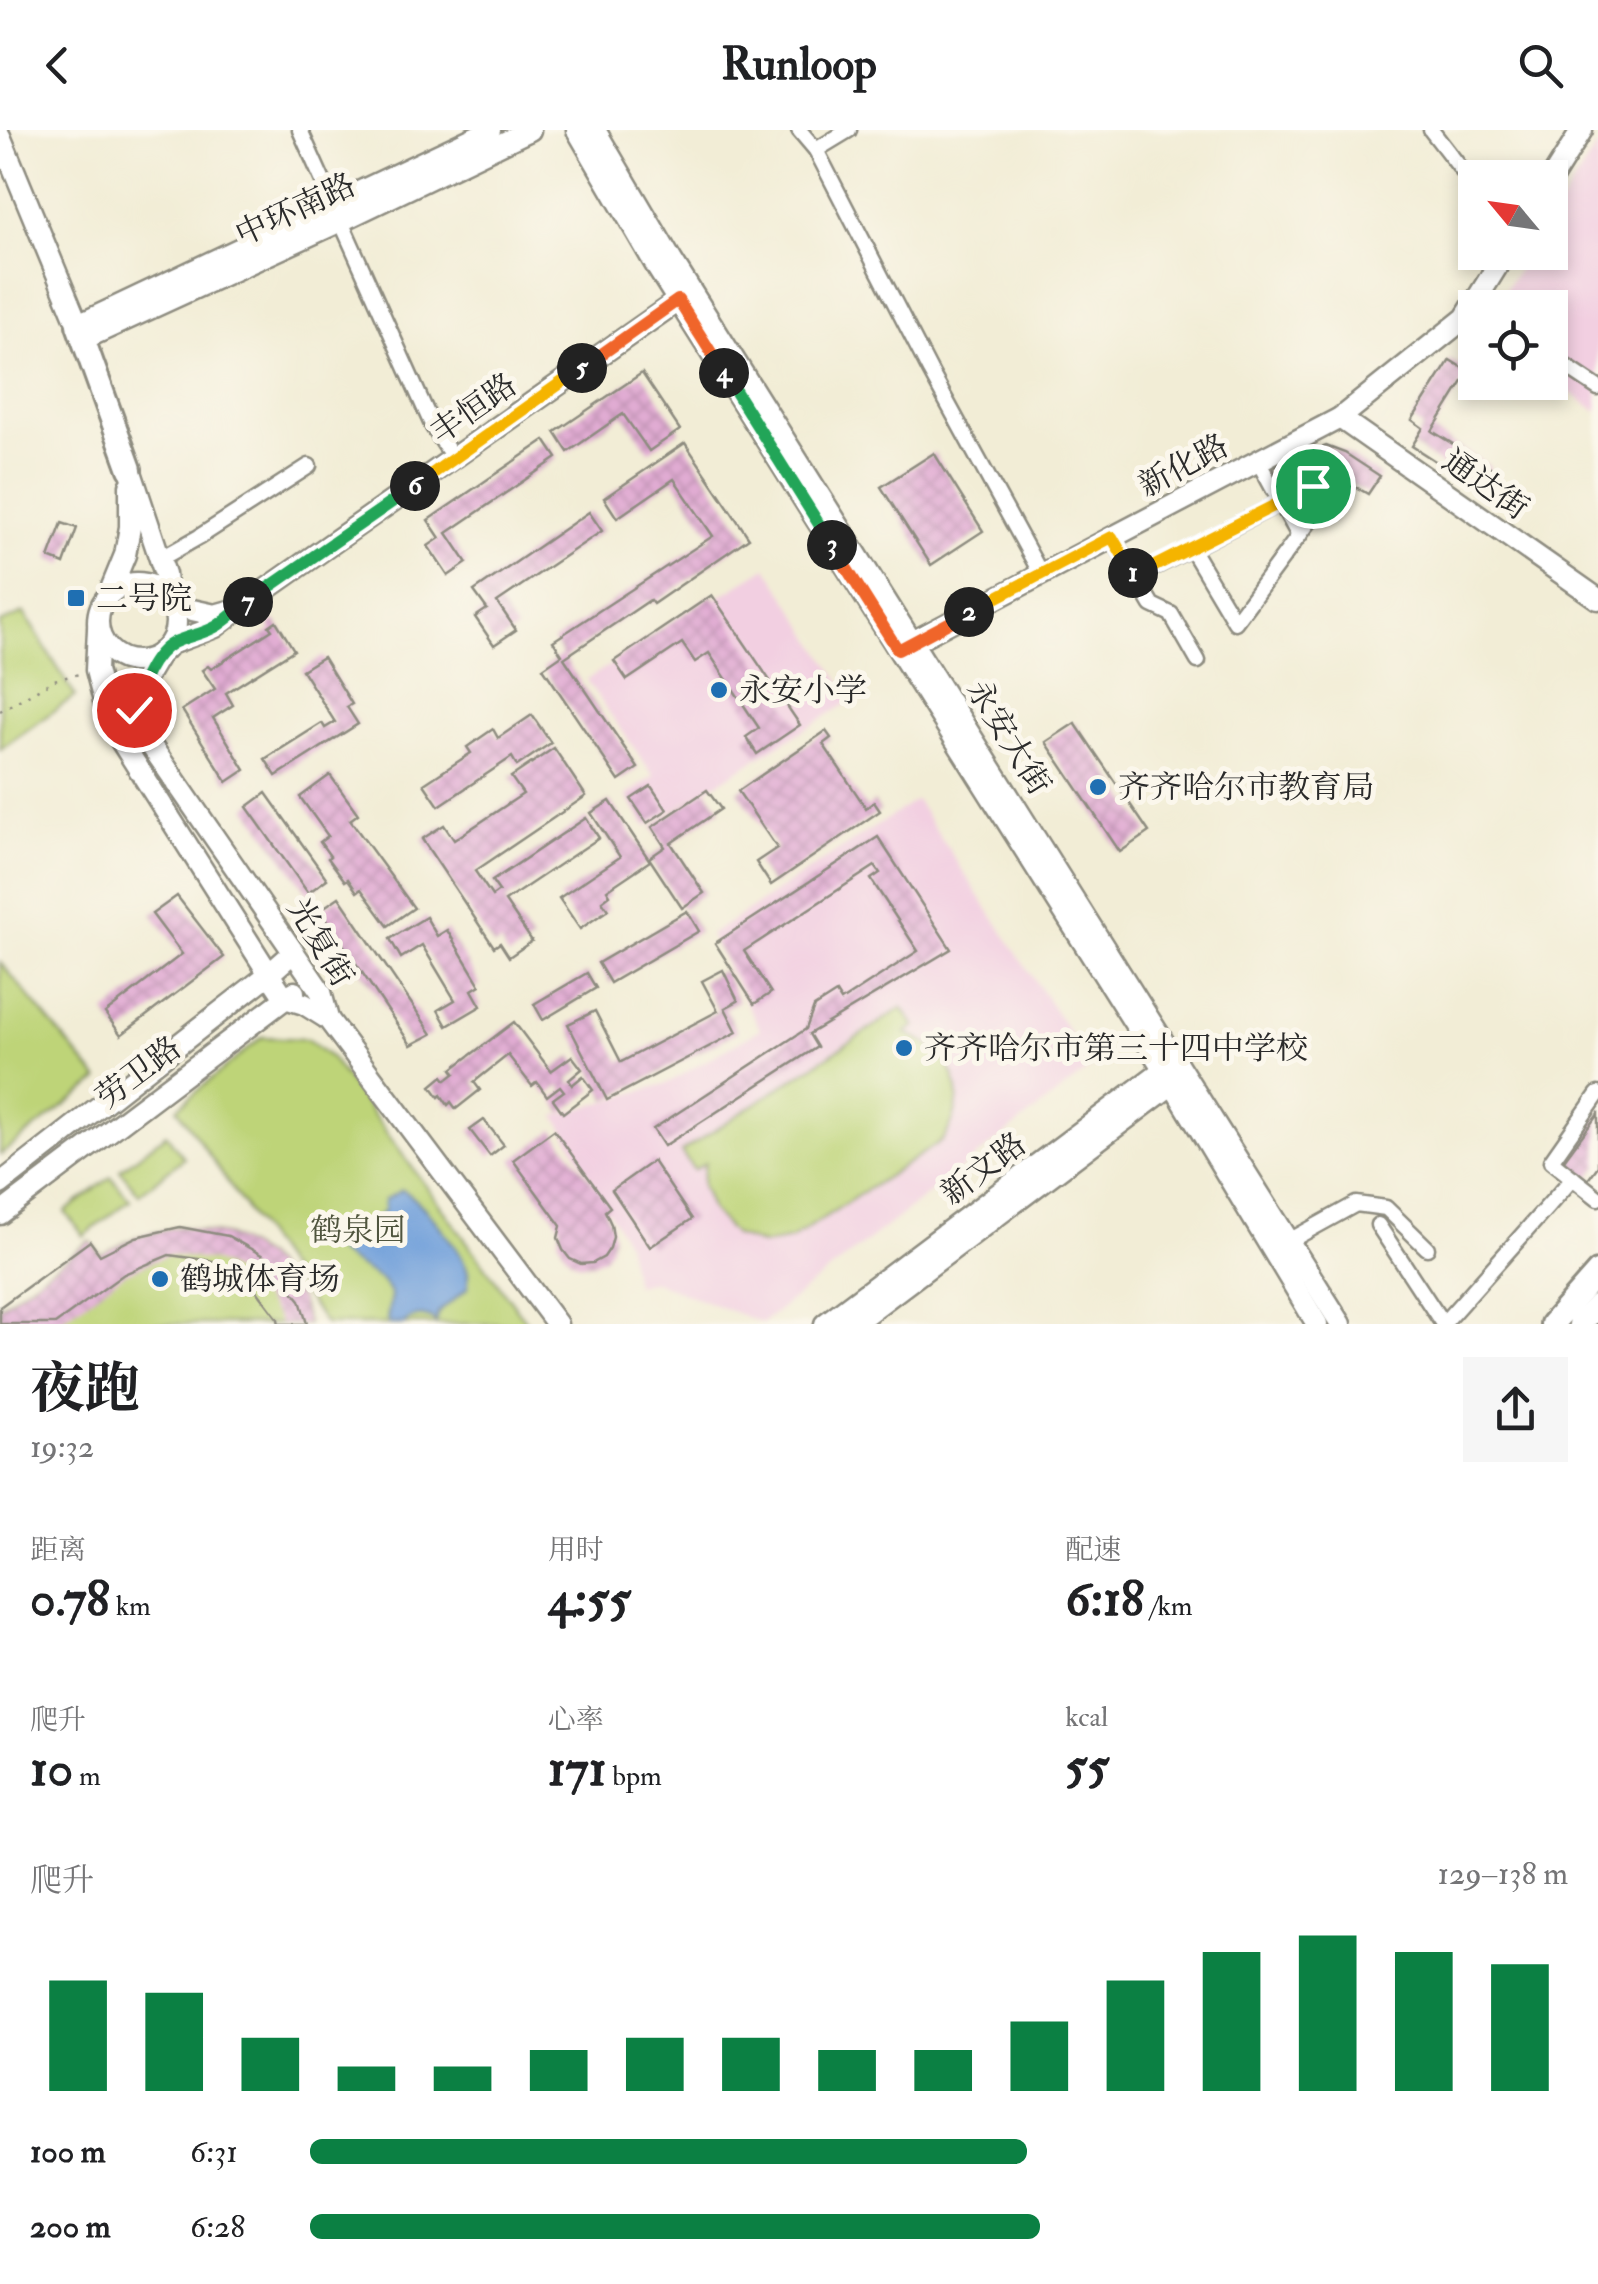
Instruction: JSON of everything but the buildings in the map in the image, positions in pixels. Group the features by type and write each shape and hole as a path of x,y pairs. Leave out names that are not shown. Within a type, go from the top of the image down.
{"main road":[{"name":"中环南路","path":"338,213 490,130"},
{"name":"中环南路","path":"81,332 338,213 530,130"},
{"name":"永安大街","path":"577,130 1175,1072 1341,1324"},
{"name":"永安大街","path":"595,130 685,296"},
{"path":"1563,160 1582,130"},
{"path":"0,136 81,332 130,470 165,574 176,619 175,632 165,649 149,659 136,661 112,652 98,629 102,605 125,556 130,527 130,470"},
{"name":"丰恒路","path":"165,649 215,627 685,296"},
{"name":"新化路","path":"906,646 1340,418 1458,324"},
{"name":"通达街","path":"1340,418 1598,599"},
{"path":"109,595 120,585 144,583 156,587 170,601 215,616 240,608"},
{"name":"光复街","path":"98,629 96,670 104,705 121,741 285,998 328,1019"},
{"name":"光复街","path":"165,649 137,696 134,710 141,731 321,992 328,1019"},
{"name":"劳卫路","path":"0,1184 294,952"},
{"name":"劳卫路","path":"0,1214 313,980"},
{"path":"328,1019 557,1324"},
{"name":"永安大街","path":"1175,1072 1318,1324"},
{"name":"新文路","path":"825,1324 1175,1072"},
{"name":"新文路","path":"852,1324 1175,1072"},
{"path":"1552,1324 1598,1272"},
{"path":"1580,1324 1598,1305"}],"street":[{"path":"300,130 433,426 454,459"},
{"path":"799,130 816,150 1041,574"},
{"path":"816,150 850,130"},
{"path":"1431,130 1458,165"},
{"path":"1568,368 1598,388"},
{"path":"1258,460 1299,536"},
{"path":"160,559 310,466"},
{"path":"1135,576 1313,486 1332,491 1235,622 1192,548"},
{"path":"1112,537 1152,605 1171,614 1198,660"},
{"path":"1598,1094 1550,1161 1598,1198"},
{"path":"1378,1225 1443,1324 1572,1178"},
{"path":"1289,1241 1356,1204 1386,1208 1427,1248"}],"path":[{"path":"0,711 54,680 96,670"}],"shaded area":[{"path":"1598,145 1598,412 1568,391 1568,290 1505,290 1518,270 1568,270 1568,192"},
{"name":"永安小学","path":"767,567 852,700 646,827 626,796 654,776 586,680"},
{"name":"齐齐哈尔市第三十四中学校","path":"916,800 1092,1067 762,1323 653,1281 635,1285 626,1242 556,1116 668,1083 760,1029 710,935"}],"green space":[{"path":"24,613 75,696 0,749 0,623"},
{"path":"0,962 99,1080 0,1155"},
{"path":"902,1008 915,1026 906,1033 940,1055 954,1077 957,1102 943,1140 791,1239 763,1245 734,1235 712,1211 702,1185 705,1163 694,1170 681,1152"},
{"name":"鹤泉园","path":"262,1037 307,1039 331,1058 528,1324 325,1324 177,1108"},
{"path":"166,1134 184,1158 139,1194 120,1170"},
{"path":"111,1177 130,1200 84,1236 65,1212"},
{"name":"鹤城体育场","path":"180,1227 228,1236 265,1257 300,1300 307,1324 0,1324 0,1307 90,1241 101,1255 136,1237"}],"water":[{"path":"402,1190 440,1226 468,1272 468,1288 438,1313 436,1322 419,1316 403,1324 390,1324 387,1320 391,1296 383,1281 337,1253 330,1238 354,1222 367,1226 384,1211 384,1200"}],"place":[{"name":"二号院","path":"76,598"},
{"name":"永安小学","path":"719,690"},
{"name":"齐齐哈尔市教育局","path":"1098,787"},
{"name":"齐齐哈尔市第三十四中学校","path":"904,1048"},
{"name":"鹤城体育场","path":"160,1279"}],"route":[{"path":"134,710 149,671 170,644 215,627 678,300 898,650 1112,537 1135,576 1313,486"}]}
